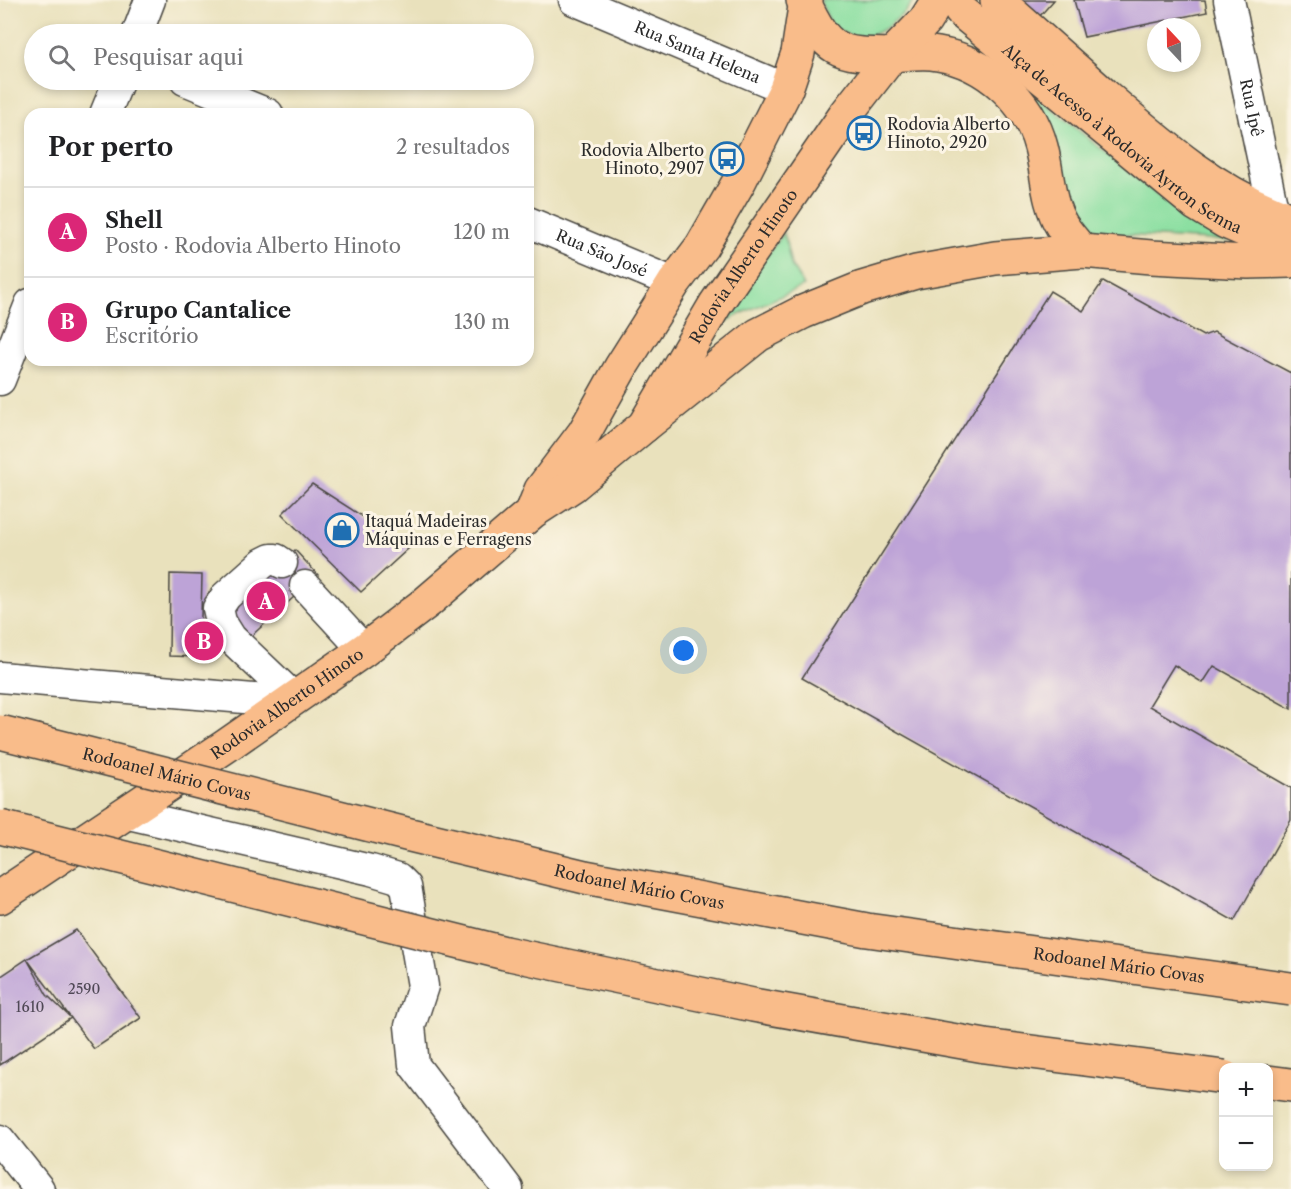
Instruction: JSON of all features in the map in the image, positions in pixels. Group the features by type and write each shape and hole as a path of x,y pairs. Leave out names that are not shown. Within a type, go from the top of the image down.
{"main road":[{"name":"Alça de Acesso à Rodovia Ayrton Senna","path":"997,0 1155,140 1235,195 1283,217"},
{"name":"Rodovia Alberto Hinoto","path":"532,512 541,490 584,433 621,368 674,283 707,236 740,180 786,89 798,53 805,2"},
{"path":"805,2 821,33 832,46 843,52 860,55 935,53 951,57 986,73 1011,93 1030,119 1040,145 1054,210 1062,225 1082,251"},
{"name":"Rodovia Alberto Hinoto","path":"0,897 226,746 364,650 427,602 532,512 572,486 644,426 715,305 846,114 892,55 925,21 949,6"},
{"name":"Alça de Acesso à Rodovia Ayrton Senna","path":"949,6 1196,204 1226,222 1291,250"},
{"path":"644,426 758,334 852,292 916,272 984,260 1082,251 1248,262 1291,261"},
{"name":"Rodoanel Mário Covas","path":"0,732 585,878 867,930 1291,989"},
{"path":"0,827 505,953 753,1005 985,1046 1219,1076"},
{"path":"1273,1083 1291,1085"}],"street":[{"path":"141,24 150,0"},
{"name":"Rua Santa Helena","path":"574,0 786,89"},
{"name":"Rua Ipê","path":"1229,0 1283,217"},
{"path":"107,108 115,90"},
{"path":"209,90 253,108"},
{"name":"Rua São José","path":"534,225 674,283"},
{"path":"0,380 24,319"},
{"path":"282,562 271,559 263,563 226,596 218,608 221,622 231,638 292,700"},
{"path":"305,586 364,650"},
{"path":"0,677 292,700"},
{"path":"124,813 398,878 406,886 423,986 410,1026 414,1065 508,1189"},
{"path":"0,1140 39,1189"}],"green space":[{"path":"820,0 914,0 905,12 886,28 870,36 856,39 832,27"},
{"path":"1020,83 1174,208 1228,241 1108,234 1083,230 1068,220"},
{"path":"784,233 791,265 804,286 736,316 704,335"}],"building":[{"path":"1020,0 1054,0 1039,17"},
{"path":"1074,0 1205,0 1207,12 1177,18 1147,18 1147,24 1084,37"},
{"path":"1103,281 1203,336 1214,332 1291,373 1291,709 1214,666 1203,683 1174,665 1149,706 1291,788 1291,820 1234,921 802,678 1050,291 1083,311"},
{"name":"Itaquá Madeiras Máquinas e Ferragens","path":"312,484 410,547 361,592 282,514"},
{"path":"295,550 318,575 248,639 226,615"},
{"path":"170,574 202,575 200,657 169,656"},
{"path":"76,930 141,1018 94,1049 27,959"},
{"path":"27,959 47,995 71,1018 0,1065 0,977"}],"place":[{"name":"Rodovia Alberto Hinoto, 2920","path":"864,133"},
{"name":"Rodovia Alberto Hinoto, 2907","path":"727,159"},
{"name":"Itaquá Madeiras Máquinas e Ferragens","path":"342,530"},
{"name":"Shell","path":"266,601"},
{"name":"Grupo Cantalice","path":"204,641"}]}
